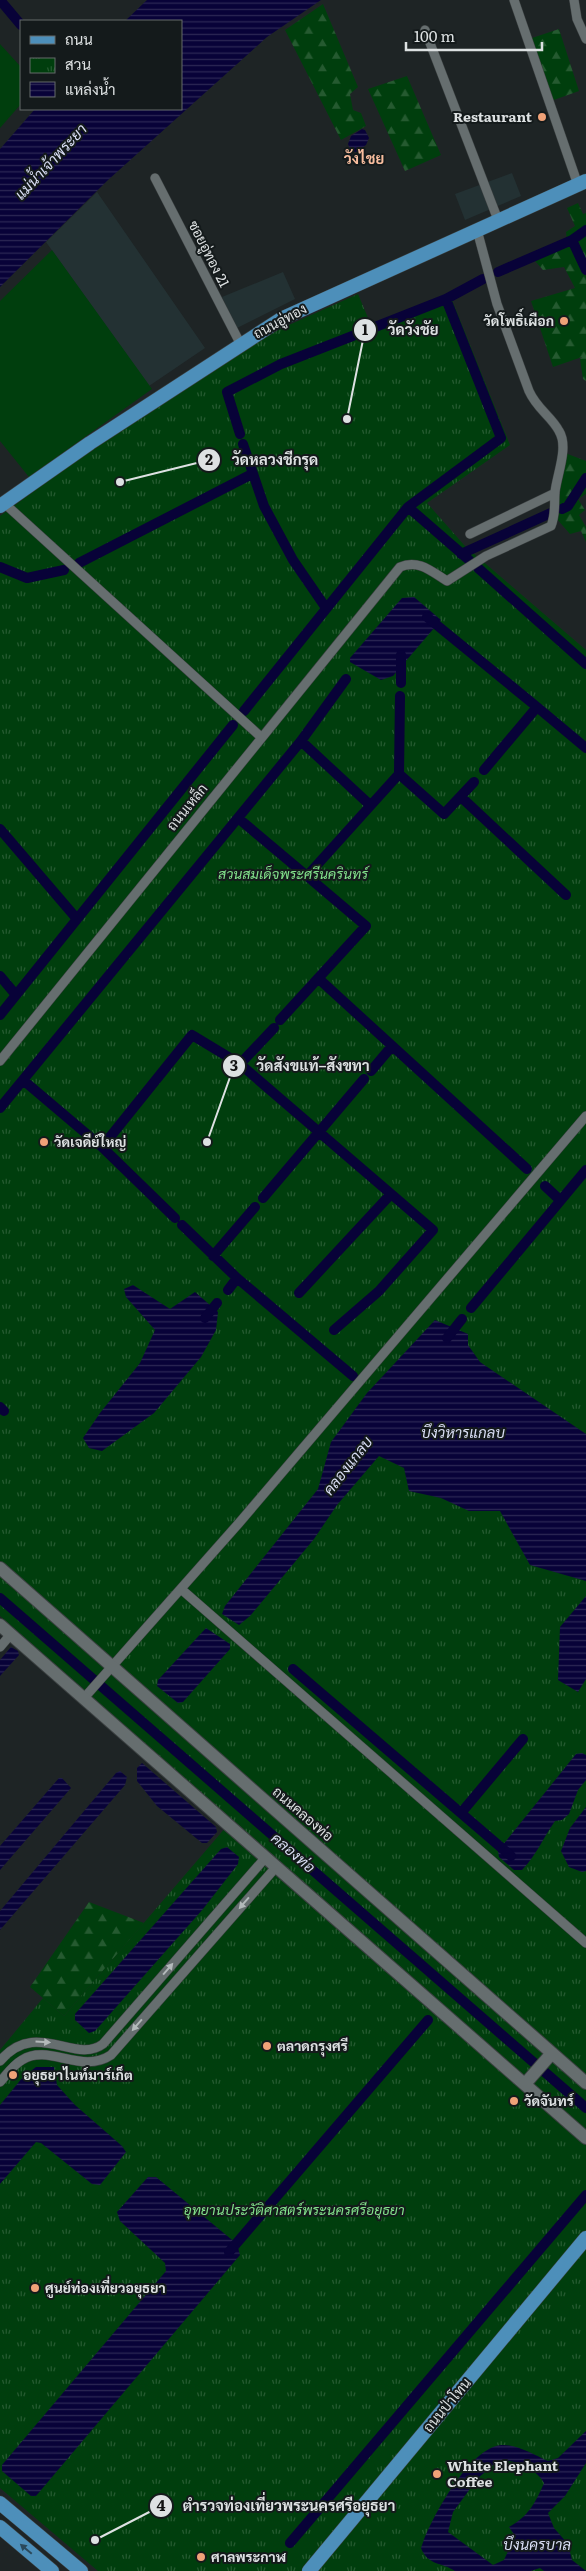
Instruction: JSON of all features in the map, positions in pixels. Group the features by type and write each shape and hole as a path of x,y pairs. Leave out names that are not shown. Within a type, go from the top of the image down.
{"main road":[{"name":"ถนนอู่ทอง","path":"2,504 90,442 280,318 582,183"},
{"name":"ถนนป่าโทน","path":"308,2571 586,2238"},
{"path":"0,2503 76,2569"},
{"path":"0,2528 52,2571"}],"street":[{"path":"514,0 582,183"},
{"path":"574,0 577,19 586,39"},
{"path":"425,30 498,220"},
{"name":"ซอยอู่ทอง 21","path":"155,178 240,343"},
{"path":"470,534 555,493 562,438 556,426 534,402 529,391 497,304 477,230"},
{"name":"ถนนเหล็ก","path":"0,1062 397,570 410,562 447,581 486,556 551,526 556,508 555,493"},
{"path":"2,504 261,737"},
{"path":"88,1695 586,1116"},
{"name":"ถนนคลองท่อ","path":"0,1568 109,1670 551,2055 586,2083"},
{"path":"181,1589 586,1943"},
{"path":"0,1625 88,1695 276,1866 527,2082 586,2138"},
{"path":"0,1647 11,1634"},
{"path":"0,2061 17,2047 32,2042 43,2041 87,2051 96,2049 103,2044 266,1857"},
{"path":"0,2082 13,2066 23,2059 34,2056 92,2063 111,2055 276,1866"},
{"path":"527,2082 551,2055"}],"shaded area":[{"path":"512,173 521,196 465,220 455,194"},
{"path":"97,192 205,348 149,386 46,242"},
{"path":"283,272 295,299 237,328 222,297"}],"green space":[{"path":"323,4 358,87 350,94 353,110 361,113 366,126 341,140 285,30"},
{"path":"559,29 579,91 551,101 529,39"},
{"path":"0,44 20,66 20,105 0,128"},
{"path":"407,76 441,155 405,171 368,89"},
{"path":"578,203 583,214 586,213 586,381 583,379 580,359 582,357 553,367 531,301 575,288 564,267 543,270 535,261 567,240 566,232 575,226 567,208"},
{"path":"52,250 152,389 29,477 0,441 0,301"},
{"path":"358,294 371,325 450,295 510,445 427,503 465,546 586,650 586,2571 98,2571 0,2488 0,2050 43,1998 64,2016 232,1820 0,1616 0,516 67,467 230,359 280,329"},
{"path":"565,453 586,461 586,494 578,499 585,510 579,515 586,527 586,542 581,531 570,534 556,518 557,486"},
{"path":"89,1902 144,1923 64,2016 30,1987"}],"water":[{"name":"แม่น้ำเจ้าพระยา","path":"147,0 321,0 267,37 108,180 0,287 0,149 34,110 182,110 182,20 126,20"},
{"path":"362,129 365,130 369,138 366,145 356,152 351,151 348,144 351,136"},
{"path":"414,597 441,620 393,676 381,680 350,662 350,658 402,598"},
{"path":"133,1285 170,1309 195,1292 218,1312 216,1330 201,1357 154,1413 102,1451 89,1448 83,1438 100,1413 140,1363 155,1330 126,1297 124,1289"},
{"name":"บึงวิหารแกลบ","path":"435,1320 468,1334 468,1345 480,1362 586,1434 586,1581 530,1565 500,1511 469,1511 441,1498 409,1491 404,1468 379,1456 337,1505 314,1539 250,1616 239,1625 222,1614 225,1606 318,1489 331,1442 367,1393"},
{"path":"586,1596 586,1679 578,1692 558,1680 560,1627"},
{"path":"206,1628 230,1644 230,1649 183,1702 178,1703 157,1686 158,1680"},
{"path":"11,1647 18,1651 19,1655 0,1676 0,1660"},
{"path":"582,1753 586,1755 586,1780 578,1790 569,1814 562,1820 555,1821 527,1865 522,1870 514,1870 499,1857 498,1851 576,1754"},
{"path":"142,1763 216,1827 217,1832 207,1843 202,1843 157,1806 137,1781 137,1768"},
{"path":"120,1771 127,1777 125,1785 0,1930 0,1911 116,1773"},
{"path":"59,1778 62,1778 71,1788 0,1870 0,1846"},
{"path":"586,1807 586,1871 582,1872 569,1867 561,1851 570,1828"},
{"path":"227,1847 239,1857 238,1864 203,1909 95,2031 89,2033 75,2020 75,2014 221,1849"},
{"path":"36,2067 54,2067 57,2085 75,2105 122,2146 126,2152 100,2185 92,2184 41,2143 36,2142 0,2184 0,2105 23,2077"},
{"path":"148,2177 156,2177 237,2244 240,2255 36,2496 31,2496 2,2471 2,2465 166,2271 165,2263 120,2221 117,2212"},
{"name":"บึงนครบาล","path":"586,2431 586,2463 565,2496 548,2513 554,2528 568,2544 572,2560 586,2571 544,2571 540,2568 531,2571 455,2571 431,2561 424,2554 421,2548 442,2504 452,2487 476,2458 489,2449 507,2445 525,2450 548,2461 558,2458","holes":["499,2460 518,2463 530,2469 544,2483 531,2508 521,2519 509,2527 515,2536 504,2560 493,2565 448,2532 453,2512 478,2478"]}],"waterway":[{"path":"0,0 20,24"},
{"path":"498,272 572,240 586,230"},
{"path":"572,240 586,270"},
{"path":"370,329 446,299 483,279"},
{"path":"244,711 408,507 501,438 446,299"},
{"path":"240,434 227,392 281,364 355,335"},
{"path":"243,444 264,506 293,560 326,608"},
{"path":"79,563 252,474"},
{"path":"562,509 568,506 586,478"},
{"path":"408,507 469,560"},
{"path":"461,554 553,512"},
{"path":"0,567 27,578 64,570"},
{"path":"478,568 586,664"},
{"path":"427,617 537,707"},
{"path":"401,655 401,683"},
{"path":"0,1108 301,741 346,679"},
{"path":"399,774 400,696"},
{"path":"484,770 537,707 586,748"},
{"path":"0,1015 233,725"},
{"path":"301,741 370,805"},
{"path":"280,1020 366,926 307,876 399,774 444,814 474,782"},
{"path":"461,797 566,895"},
{"path":"238,818 307,876"},
{"path":"0,829 77,919"},
{"path":"0,976 16,995"},
{"path":"319,979 527,1169"},
{"path":"175,1218 102,1147 192,1035 240,1064 274,1028"},
{"path":"371,1071 392,1046"},
{"path":"240,1064 319,1132 364,1079"},
{"path":"23,1080 102,1147"},
{"path":"263,1198 319,1132 433,1230 379,1291 334,1330"},
{"name":"คลองแกลบ","path":"471,1308 586,1170"},
{"path":"545,1186 560,1200"},
{"path":"299,1293 391,1194"},
{"path":"213,1256 255,1207"},
{"path":"182,1225 237,1278 353,1376"},
{"path":"228,1290 237,1278"},
{"path":"205,1318 217,1303"},
{"name":"คลองแกลบ","path":"447,1338 462,1319"},
{"path":"0,1407 4,1411"},
{"name":"คลองท่อ","path":"0,1598 586,2108"},
{"path":"293,1669 511,1856"},
{"path":"461,1813 523,1739"},
{"path":"229,2252 428,2020"},
{"path":"290,2543 586,2195"}],"place":[{"name":"Restaurant","path":"542,117"},
{"name":"วัดโพธิ์เผือก","path":"564,321"},
{"name":"วัดวังชัย","path":"347,419"},
{"name":"วัดหลวงชีกรุด","path":"120,482"},
{"name":"วัดเจดีย์ใหญ่","path":"44,1142"},
{"name":"วัดสังขแท้–สังขทา","path":"207,1142"},
{"name":"ตลาดกรุงศรี","path":"267,2046"},
{"name":"อยุธยาไนท์มาร์เก็ต","path":"13,2075"},
{"name":"วัดจันทร์","path":"514,2101"},
{"name":"ศูนย์ท่องเที่ยวอยุธยา","path":"35,2288"},
{"name":"White Elephant Coffee","path":"437,2474"},
{"name":"ตำรวจท่องเที่ยวพระนครศรีอยุธยา","path":"95,2540"},
{"name":"ศาลพระกาฬ","path":"201,2557"}],"district":[{"name":"วังไชย","path":"364,159"}],"park label":[{"name":"สวนสมเด็จพระศรีนครินทร์","path":"293,874"},
{"name":"อุทยานประวัติศาสตร์พระนครศรีอยุธยา","path":"294,2210"}]}
